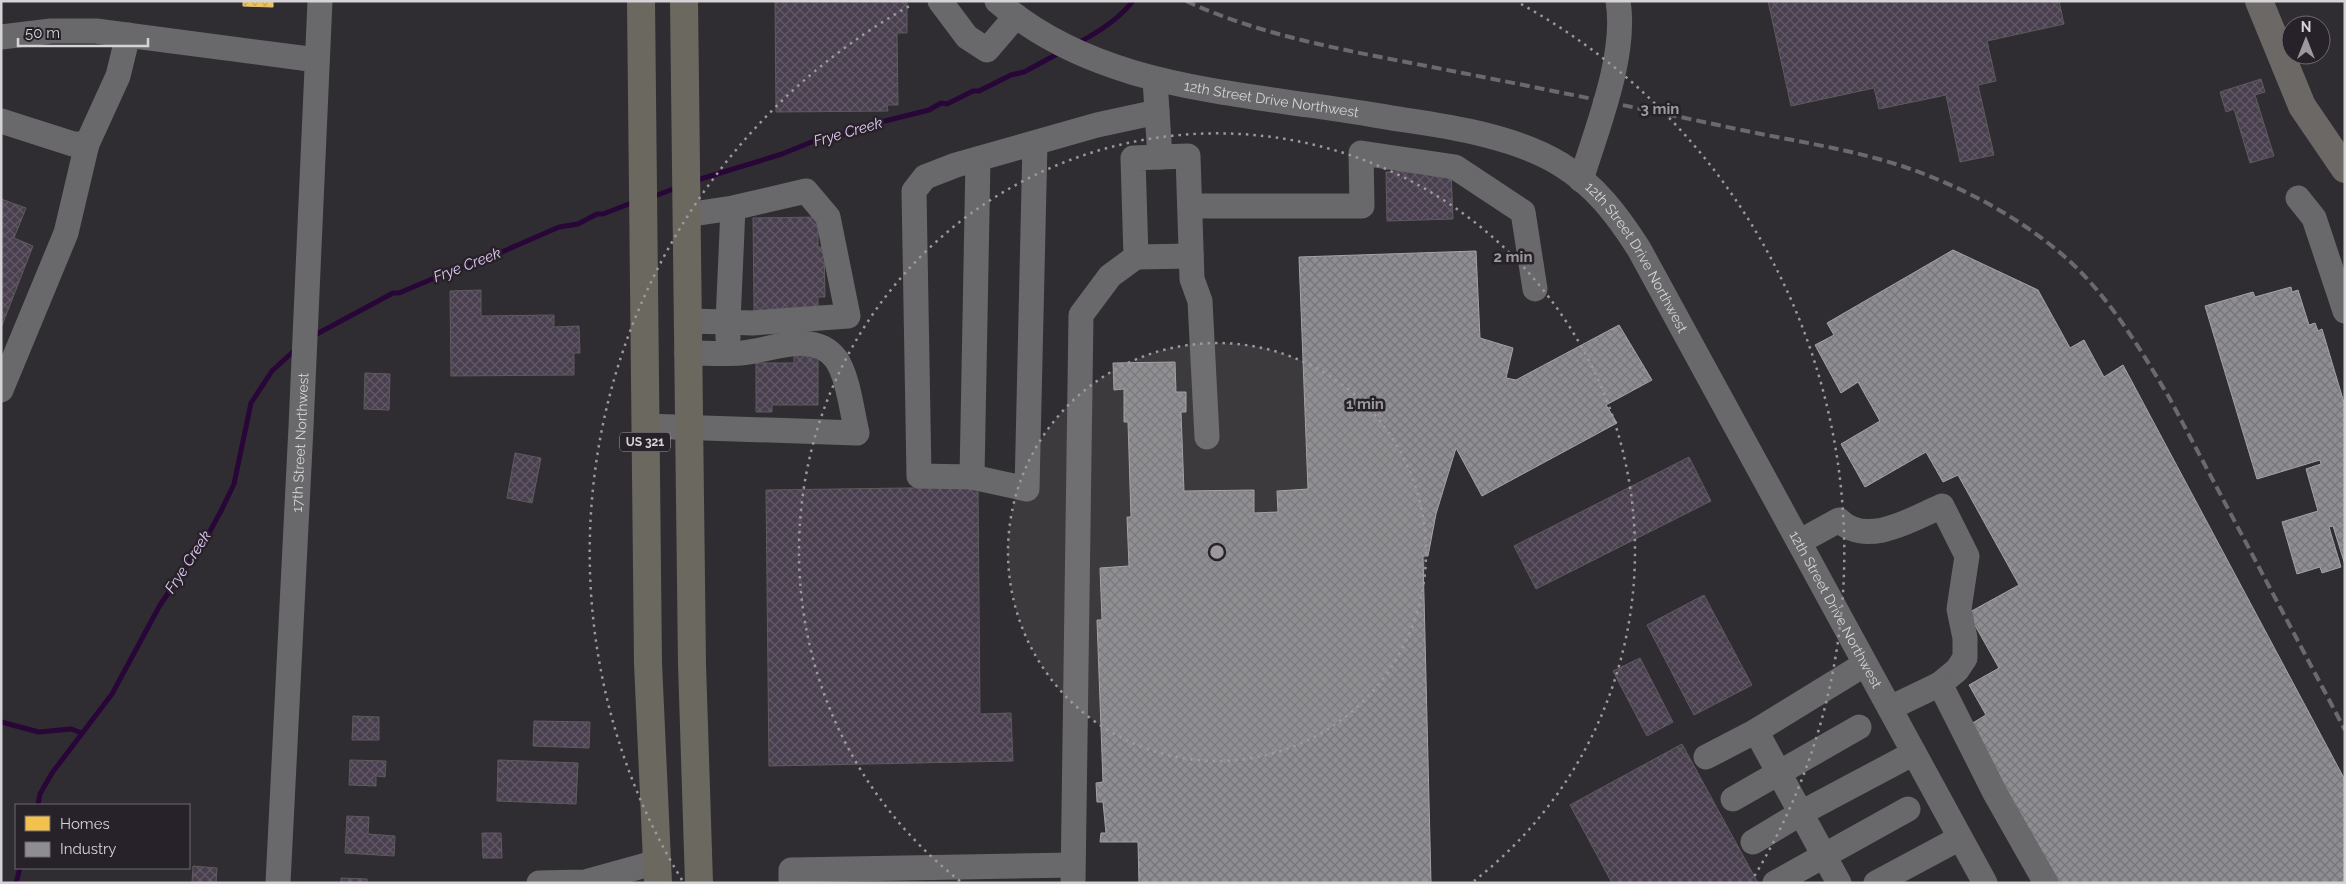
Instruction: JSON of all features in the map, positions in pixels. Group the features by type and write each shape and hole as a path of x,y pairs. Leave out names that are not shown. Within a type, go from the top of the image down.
{"highway":[{"name":"US 321","path":"641,1 648,663 657,872"},
{"name":"US 321","path":"684,1 692,664 699,883"}],"main road":[{"path":"2259,1 2302,106 2345,169"}],"street":[{"name":"17th Street Northwest","path":"278,883 320,1"},
{"path":"940,1 967,37 987,50 1007,8"},
{"path":"1581,180 1606,101 1618,45 1620,14 1618,1"},
{"name":"12th Street Drive Northwest","path":"1007,8 1048,36 1087,57 1128,72 1234,95 1458,128 1514,144 1560,164 1581,180 1618,215 1639,250 1985,883"},
{"path":"1,37 51,31 96,31 317,60"},
{"path":"1,390 66,233 87,144 118,76 128,35"},
{"path":"1155,79 1160,157"},
{"path":"1035,143 1027,489 972,477 919,476 914,191 924,177 978,159 1097,125 1157,112"},
{"path":"1,121 73,144 87,144"},
{"path":"1190,206 1362,206 1361,153 1456,167 1523,212 1535,289"},
{"path":"1136,257 1133,158 1188,156 1192,279 1200,301 1207,437"},
{"path":"972,477 978,159"},
{"path":"686,215 733,208 806,191 828,217 848,316 752,322 687,321"},
{"path":"2298,198 2314,218 2345,310"},
{"path":"728,353 733,208"},
{"path":"791,883 791,870 1072,874 1081,315 1110,276 1136,257 1191,256"},
{"path":"645,426 857,433 844,375 836,359 823,347 807,344 778,345 743,353 687,353"},
{"path":"1799,542 1840,520 1846,526 1856,530 1885,531 1942,506 1967,556 1958,609 1965,638 1965,658 1957,670 1940,684 1890,708"},
{"path":"1706,757 1756,731 1866,664"},
{"path":"1940,684 1995,793 2046,883"},
{"path":"1733,799 1780,774 1859,727"},
{"path":"1756,731 1839,883"},
{"path":"1753,842 1914,753"},
{"path":"1775,883 1908,809"},
{"path":"1876,883 1960,838"},
{"path":"539,883 585,882 657,872"}],"building: Homes":[{"path":"243,1 273,1 273,7 243,6"}],"building: Industry":[{"path":"1953,250 2038,290 2070,348 2084,340 2104,377 2123,365 2345,780 2345,883 2058,883 1971,724 1986,715 1969,685 1999,668 1968,613 2019,585 1958,475 1943,482 1926,452 1865,487 1841,444 1880,421 1858,382 1841,393 1815,345 1834,335 1827,323"},
{"path":"1476,251 1480,338 1513,348 1506,378 1516,380 1619,325 1652,380 1606,405 1617,423 1482,496 1456,448 1436,514 1428,556 1423,556 1431,883 1139,883 1138,842 1100,842 1101,833 1106,833 1103,802 1097,802 1096,783 1103,782 1097,620 1102,620 1100,568 1129,566 1127,517 1131,517 1128,422 1124,422 1124,389 1114,390 1113,363 1175,362 1176,392 1186,392 1186,412 1181,412 1184,491 1254,490 1254,513 1278,512 1277,491 1308,489 1299,257"},
{"path":"2291,287 2292,292 2298,290 2309,325 2315,323 2318,331 2322,329 2345,406 2345,565 2333,526 2329,527 2341,567 2322,573 2320,567 2297,574 2282,522 2318,511 2306,469 2321,464 2320,460 2257,479 2205,306 2253,292 2255,297"}],"building: Other":[{"path":"775,1 907,1 907,33 897,33 898,105 887,105 888,111 776,112"},
{"path":"1768,1 2059,1 2064,24 1987,41 1996,81 1978,85 1994,155 1960,162 1946,95 1879,109 1874,88 1791,106"},
{"path":"2261,79 2265,92 2255,95 2274,156 2250,163 2234,109 2226,112 2220,92"},
{"path":"1451,170 1453,219 1387,221 1386,172"},
{"path":"1,199 26,208 14,238 33,246 1,328"},
{"path":"818,217 818,247 824,247 825,297 818,297 818,310 754,311 753,218"},
{"path":"481,290 481,316 554,315 554,327 579,326 580,353 574,353 574,375 451,376 450,291"},
{"path":"794,354 818,354 818,405 772,405 772,412 756,412 756,363 794,363"},
{"path":"365,373 390,374 389,410 364,409"},
{"path":"515,453 541,458 532,503 507,498"},
{"path":"1689,457 1711,501 1536,589 1514,546"},
{"path":"978,487 980,714 1011,713 1013,761 769,766 766,490"},
{"path":"1704,595 1752,685 1694,715 1647,625"},
{"path":"1640,658 1673,722 1647,736 1613,671"},
{"path":"353,716 379,717 379,740 352,740"},
{"path":"534,721 590,722 589,748 533,746"},
{"path":"1682,744 1758,883 1612,883 1570,805"},
{"path":"350,760 386,761 385,777 376,776 376,786 349,785"},
{"path":"498,760 578,763 576,804 497,801"},
{"path":"347,816 369,817 368,834 395,836 394,856 345,853"},
{"path":"482,833 501,833 502,858 483,858"},
{"path":"193,866 217,868 216,883 192,883"},
{"path":"341,878 367,879 367,883 341,883"}],"waterway":[{"name":"Frye Creek","path":"1078,43 1114,20 1133,1"},
{"name":"Frye Creek","path":"694,181 782,154 814,141 929,110 941,103 947,104 1011,75 1024,72 1061,52"},
{"name":"Frye Creek","path":"652,197 679,187"},
{"name":"Frye Creek","path":"313,336 393,293 399,293 489,255 495,255 559,227 578,224 597,214 603,214 634,202"},
{"name":"Frye Creek","path":"38,804 40,794 52,773 112,694 160,605 208,535 234,484 251,403 272,371 296,349"},
{"path":"1,722 39,732 71,729 82,733"},
{"name":"Frye Creek","path":"16,883 20,869"}],"railway":[{"path":"1186,1 1248,25 1312,42 1865,155 1902,166 1946,183 2008,215 2047,242 2081,272 2110,306 2136,343 2170,399 2345,730"}]}
